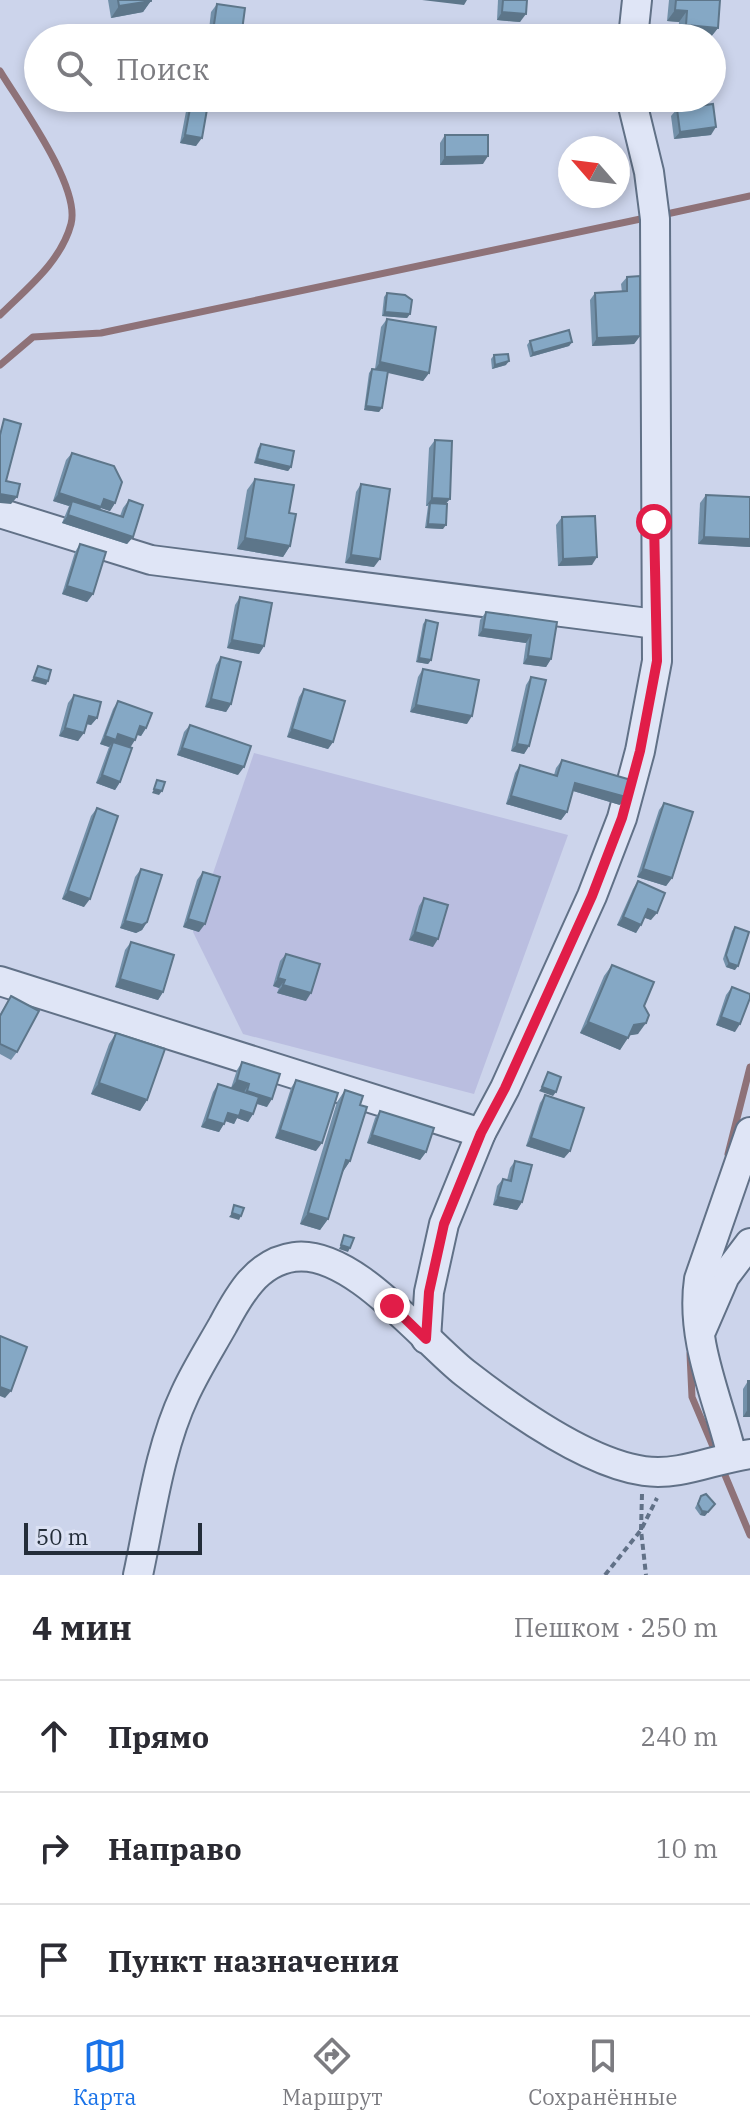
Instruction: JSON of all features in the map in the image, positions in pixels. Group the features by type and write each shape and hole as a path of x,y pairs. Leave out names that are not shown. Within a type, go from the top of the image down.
{"street":[{"path":"634,24 637,0"},
{"path":"426,1339 436,1249 481,1133 505,1088 592,896 622,818 640,751 657,661 655,219 649,172 634,112"},
{"path":"0,513 151,560 656,624"},
{"path":"0,981 481,1133"},
{"path":"138,1575 158,1483 184,1395 241,1291 266,1267 295,1257 321,1259 360,1280 467,1374 570,1444 595,1456 667,1471 736,1457 699,1338 699,1279 750,1132"},
{"path":"699,1338 725,1276 750,1243"}],"path":[{"path":"605,1575 641,1530 667,1471"},
{"path":"646,1575 641,1530 667,1471"}],"shaded area":[{"path":"254,753 568,835 474,1094 243,1034 193,932"}],"building":[{"path":"118,0 151,0 151,1 119,6"},
{"path":"503,0 527,0 526,14 502,12"},
{"path":"676,0 720,0 718,24 686,24 687,11 675,10"},
{"path":"217,4 245,8 243,24 214,24"},
{"path":"189,112 207,112 202,138 185,135"},
{"path":"677,112 714,112 716,127 680,132"},
{"path":"445,135 488,135 488,156 445,157"},
{"path":"640,276 640,336 597,338 595,293 627,291 627,277"},
{"path":"387,293 405,295 412,300 410,314 385,312"},
{"path":"387,319 436,327 429,373 380,362"},
{"path":"569,330 572,342 533,353 530,341"},
{"path":"508,354 509,361 495,365 494,355"},
{"path":"372,369 388,371 382,408 366,406"},
{"path":"4,419 21,424 6,481 20,484 17,497 0,494 0,435"},
{"path":"435,440 452,441 450,499 432,498"},
{"path":"261,444 294,451 291,467 257,459"},
{"path":"72,453 114,466 122,482 115,503 104,499 101,507 59,493"},
{"path":"255,479 294,485 289,513 296,514 290,546 245,538"},
{"path":"361,484 390,489 380,559 351,555"},
{"path":"706,495 750,497 750,539 704,537"},
{"path":"129,500 143,505 133,537 68,515 72,501 123,517"},
{"path":"430,503 447,504 446,525 428,524"},
{"path":"595,516 597,557 563,559 562,517"},
{"path":"80,544 106,552 93,594 67,586"},
{"path":"240,597 272,603 264,646 232,640"},
{"path":"486,612 557,622 551,659 528,656 531,635 483,629"},
{"path":"426,620 438,623 431,660 419,658"},
{"path":"221,657 241,662 231,704 211,699"},
{"path":"38,666 51,670 48,681 34,677"},
{"path":"423,669 479,680 472,716 416,705"},
{"path":"531,677 546,680 529,746 517,744"},
{"path":"304,689 345,701 333,742 292,729"},
{"path":"74,695 101,702 97,718 89,716 84,733 65,728"},
{"path":"118,701 152,713 146,728 140,726 135,740 118,734 116,740 105,736"},
{"path":"190,725 251,746 244,767 182,748"},
{"path":"113,742 132,748 120,782 102,775"},
{"path":"562,760 631,780 626,797 575,783 567,812 511,796 520,765 557,776"},
{"path":"157,780 165,782 162,791 154,789"},
{"path":"664,803 693,812 672,878 643,869"},
{"path":"97,808 118,816 90,899 68,891"},
{"path":"141,869 162,875 147,922 142,925 125,921"},
{"path":"203,872 220,877 205,924 188,919"},
{"path":"638,881 665,893 657,913 648,909 641,925 623,917"},
{"path":"424,898 448,905 438,939 415,932"},
{"path":"735,927 749,932 738,966 729,963 726,955"},
{"path":"131,942 174,955 163,992 120,979"},
{"path":"286,954 320,964 311,993 283,985 285,980 278,978"},
{"path":"612,965 654,982 644,1006 649,1015 646,1023 634,1025 628,1038 588,1022"},
{"path":"732,987 750,994 740,1024 721,1017"},
{"path":"11,996 39,1011 17,1052 0,1044 0,1016"},
{"path":"116,1033 165,1049 147,1100 99,1083"},
{"path":"242,1062 280,1074 272,1099 247,1091 249,1084 237,1080"},
{"path":"548,1072 561,1077 556,1092 542,1087"},
{"path":"296,1080 338,1093 322,1143 280,1130"},
{"path":"218,1084 259,1097 253,1114 241,1110 239,1116 228,1113 224,1124 207,1119"},
{"path":"345,1090 363,1096 360,1105 367,1107 350,1161 346,1160 328,1219 308,1213"},
{"path":"545,1095 584,1108 570,1151 531,1138"},
{"path":"380,1111 434,1128 426,1152 372,1135"},
{"path":"515,1161 532,1165 522,1202 498,1197 503,1179 511,1181"},
{"path":"234,1205 244,1208 241,1216 232,1213"},
{"path":"344,1235 354,1238 350,1248 341,1245"},
{"path":"0,1336 27,1347 11,1391 0,1387"},
{"path":"750,1381 750,1409 748,1409"},
{"path":"706,1494 715,1504 708,1512 702,1511 698,1504 701,1496"}],"waterway":[{"path":"0,71 24,108"},
{"path":"0,315 51,263 71,224 72,208 67,189 47,146 26,112"},
{"path":"662,215 750,196"},
{"path":"0,365 33,337 101,333 650,217"},
{"path":"728,1154 750,1067"},
{"path":"690,1354 692,1397 717,1456"},
{"path":"722,1468 750,1535"}],"route":[{"path":"392,1306 426,1339 429,1292 436,1249 444,1224 481,1133 505,1088 592,896 622,818 640,751 657,661 654,522"}]}
